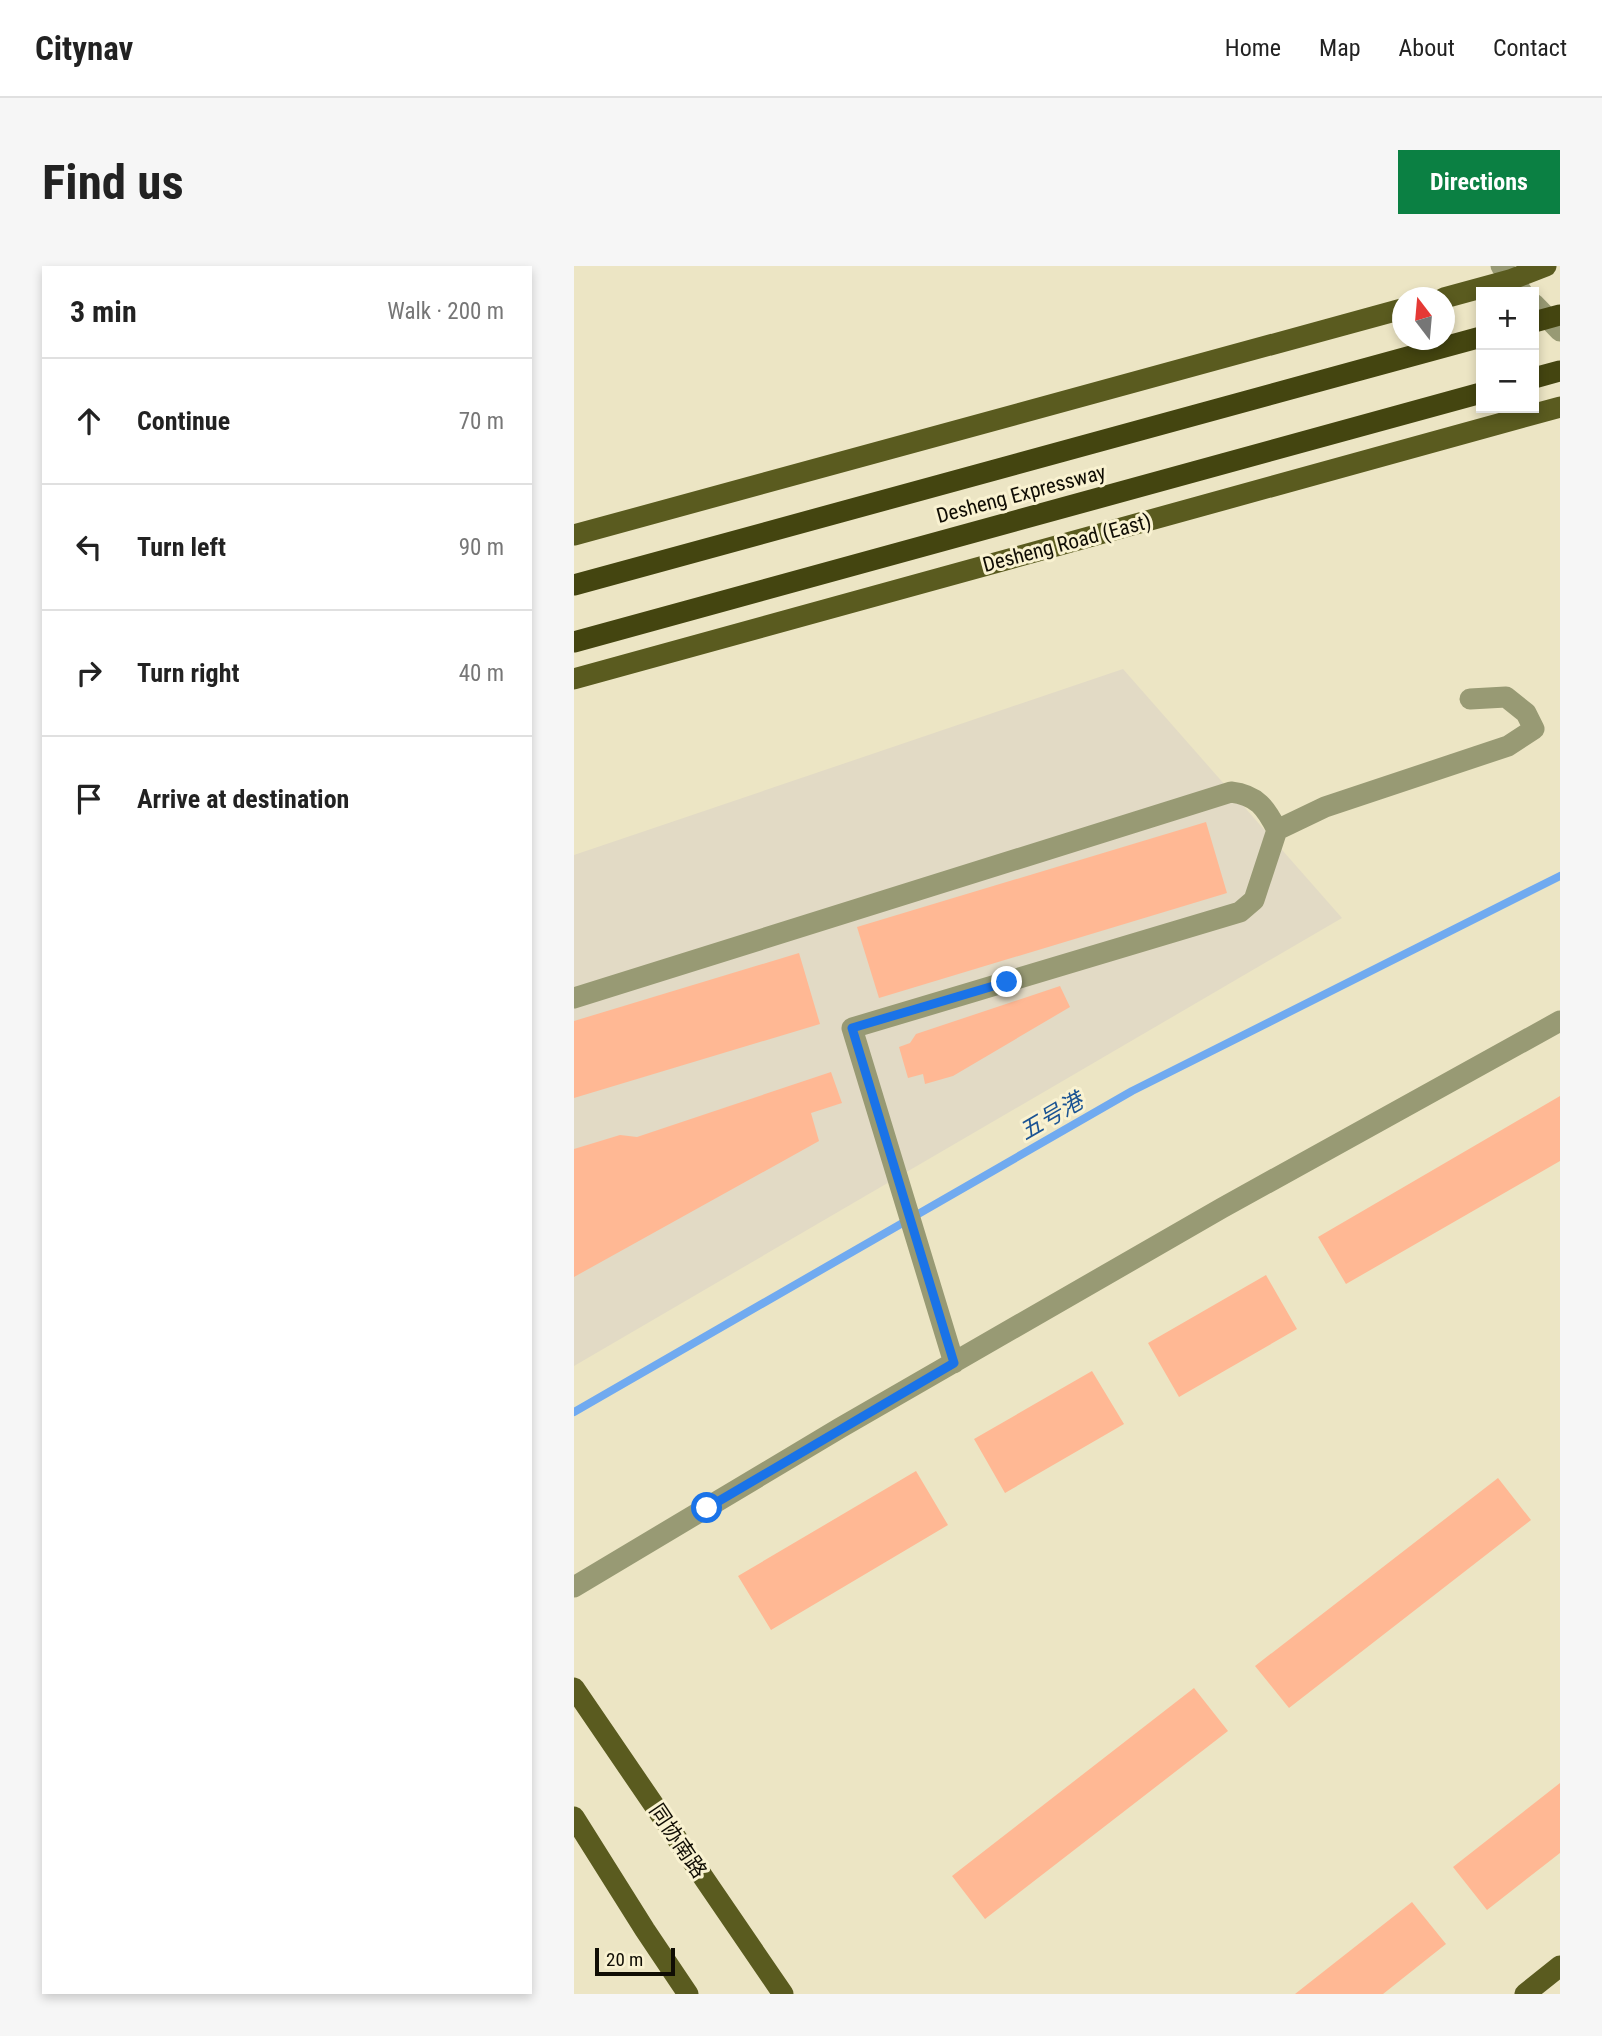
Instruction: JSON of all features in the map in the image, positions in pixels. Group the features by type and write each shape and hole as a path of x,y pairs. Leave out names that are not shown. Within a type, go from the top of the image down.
{"highway":[{"path":"1539,321 1560,315"},
{"name":"Desheng Expressway","path":"574,585 1476,338"},
{"path":"1539,377 1560,371"},
{"name":"Desheng Expressway","path":"574,642 1476,394"}],"main road":[{"path":"1455,295 1546,266"},
{"path":"574,535 1392,312"},
{"name":"Desheng Road (East)","path":"574,679 1560,407"},
{"name":"同协南路","path":"574,1688 783,1994"},
{"path":"574,1817 688,1994"},
{"path":"1525,1994 1560,1966"}],"street":[{"path":"1539,309 1560,331"},
{"path":"1277,830 1325,807 1508,746 1534,729 1526,713 1506,697 1470,699"},
{"path":"574,998 1231,792 1243,794 1266,807 1277,830 1254,900 1241,912 852,1028 954,1363"},
{"path":"574,1587 1222,1208 1560,1021"}],"shaded area":[{"path":"1123,669 1342,918 574,1366 574,855"}],"building":[{"path":"1206,822 1227,893 879,998 857,927"},
{"path":"799,953 820,1024 574,1098 574,1021"},
{"path":"1060,986 1070,1007 953,1076 925,1084 923,1074 908,1078 899,1047 910,1043 916,1034"},
{"path":"831,1072 842,1103 811,1113 819,1141 574,1277 574,1149 620,1135 637,1137"},
{"path":"1560,1096 1560,1161 1346,1284 1318,1237"},
{"path":"1266,1275 1297,1329 1179,1397 1148,1343"},
{"path":"1092,1371 1124,1424 1005,1493 974,1439"},
{"path":"916,1471 948,1525 771,1630 738,1576"},
{"path":"1498,1478 1531,1520 1289,1708 1255,1666"},
{"path":"1194,1688 1228,1731 985,1919 952,1876"},
{"path":"1560,1783 1560,1853 1487,1910 1453,1867"},
{"path":"1412,1902 1446,1944 1383,1994 1295,1994"}],"waterway":[{"name":"五号港","path":"574,1412 1132,1091 1560,876"}],"route":[{"path":"707,1508 954,1363 852,1028 1007,982"}]}
